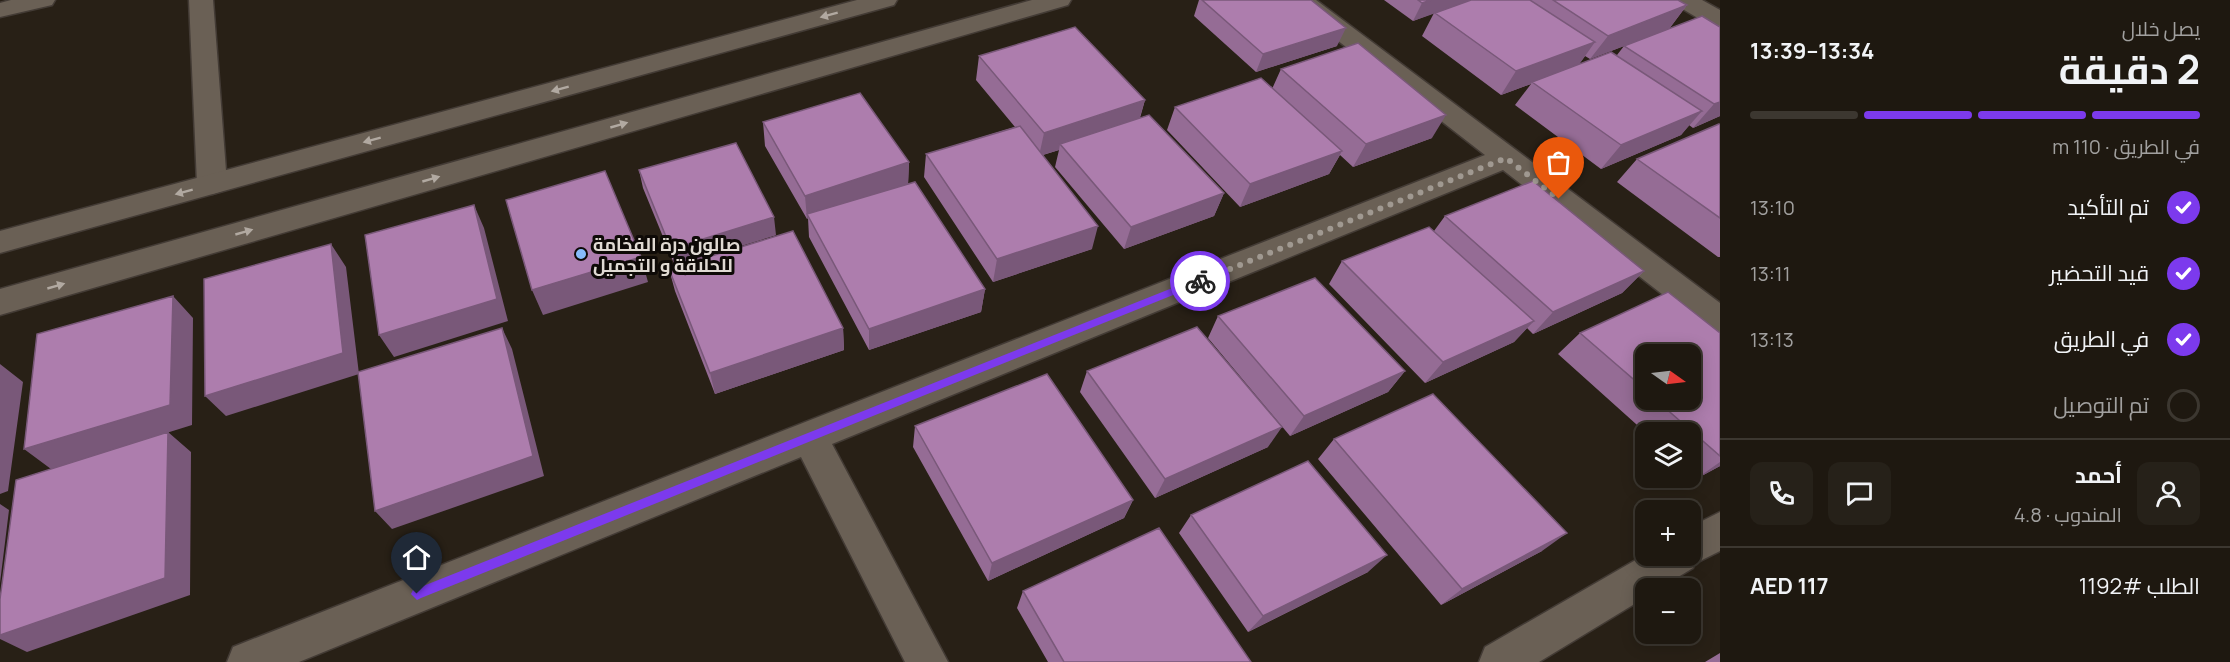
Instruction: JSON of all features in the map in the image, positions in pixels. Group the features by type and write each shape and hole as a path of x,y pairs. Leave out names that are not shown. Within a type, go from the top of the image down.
{"street":[{"path":"0,10 44,0"},
{"path":"201,0 212,184"},
{"path":"0,242 885,0"},
{"path":"0,302 1059,0"},
{"path":"1301,0 1720,321"},
{"path":"1685,0 1720,21"},
{"path":"260,660 1506,158"},
{"path":"809,437 927,662"},
{"path":"1701,541 1720,530"},
{"path":"1500,662 1661,566"}],"building":[{"path":"1202,0 1311,0 1346,28 1263,54"},
{"path":"1471,0 1530,0 1595,42 1516,71 1435,13"},
{"path":"1553,0 1678,0 1687,5 1608,36"},
{"path":"1702,16 1720,27 1720,102 1714,104 1624,46"},
{"path":"1075,27 1145,100 1044,133 979,56"},
{"path":"1358,43 1446,115 1366,144 1281,69"},
{"path":"1611,52 1702,111 1621,145 1532,82"},
{"path":"1261,78 1342,151 1250,184 1175,107"},
{"path":"860,93 909,162 805,196 763,122"},
{"path":"1149,115 1224,193 1131,227 1060,144"},
{"path":"1720,125 1720,218 1637,159"},
{"path":"1020,126 1098,226 997,259 926,154"},
{"path":"736,143 774,217 671,249 639,170"},
{"name":"صالون درة الفخامة للحلاقة و التجميل","path":"605,171 641,257 532,290 506,200"},
{"path":"1533,181 1644,271 1553,312 1445,216"},
{"path":"915,182 985,289 869,329 807,214"},
{"path":"474,205 497,299 379,335 365,235"},
{"path":"1429,227 1534,321 1443,362 1342,261"},
{"path":"793,231 843,328 710,373 669,269"},
{"path":"331,244 343,353 205,396 204,279"},
{"path":"1315,278 1405,371 1304,416 1218,316"},
{"path":"1668,292 1720,333 1720,456 1701,439 1701,422 1681,422 1668,410 1701,410 1701,344 1635,344 1635,380 1580,333"},
{"path":"173,296 170,405 24,449 37,334"},
{"path":"1197,327 1282,427 1165,479 1087,371"},
{"path":"502,328 533,456 375,511 358,372"},
{"path":"1047,374 1133,500 992,563 915,426"},
{"path":"1433,394 1567,533 1462,589 1334,439"},
{"path":"168,432 165,578 0,635 0,599 16,480"},
{"path":"1308,461 1387,555 1263,616 1191,515"},
{"path":"1159,528 1251,662 1064,662 1023,591"}],"way so far":[{"path":"1200,281 1506,158 1559,199"}],"place":[{"name":"صالون درة الفخامة للحلاقة و التجميل","path":"581,254"}],"route":[{"path":"417,594 1200,281"}]}
